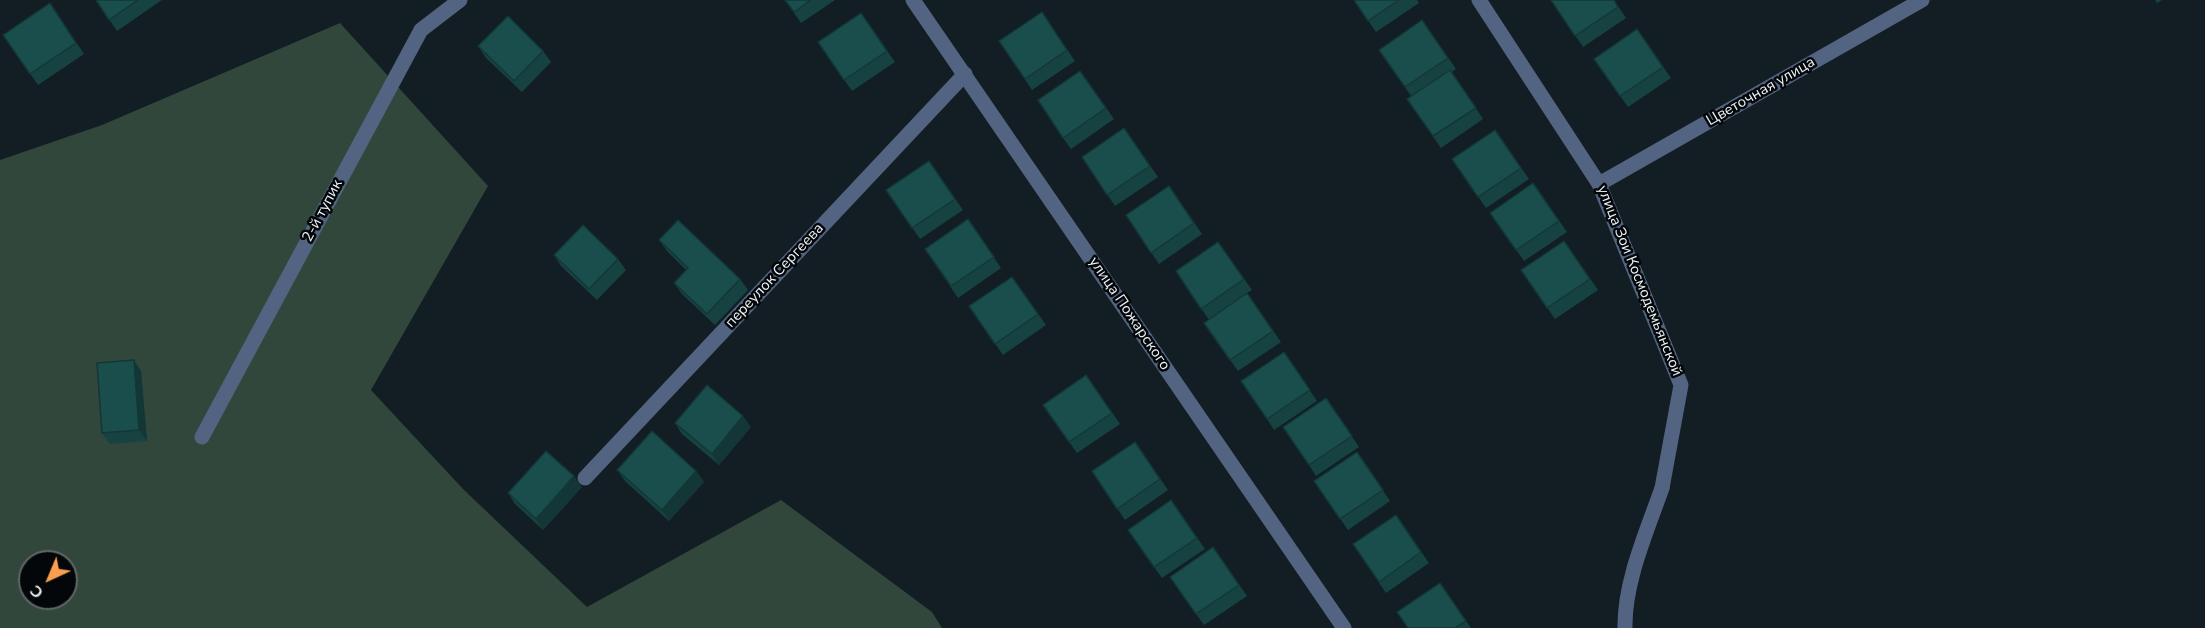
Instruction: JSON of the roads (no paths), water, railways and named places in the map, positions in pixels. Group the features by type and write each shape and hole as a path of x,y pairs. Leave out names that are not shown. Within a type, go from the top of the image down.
{"street":[{"name":"2-й тупик","path":"202,436 421,30 460,0"},
{"name":"улица Пожарского","path":"913,0 1344,628"},
{"name":"улица Зои Космодемьянской","path":"1479,0 1599,184 1681,385 1662,488 1643,542 1624,608 1625,628"},
{"name":"Цветочная улица","path":"1599,184 1922,0"},
{"name":"переулок Сергеева","path":"585,478 965,74"}]}
